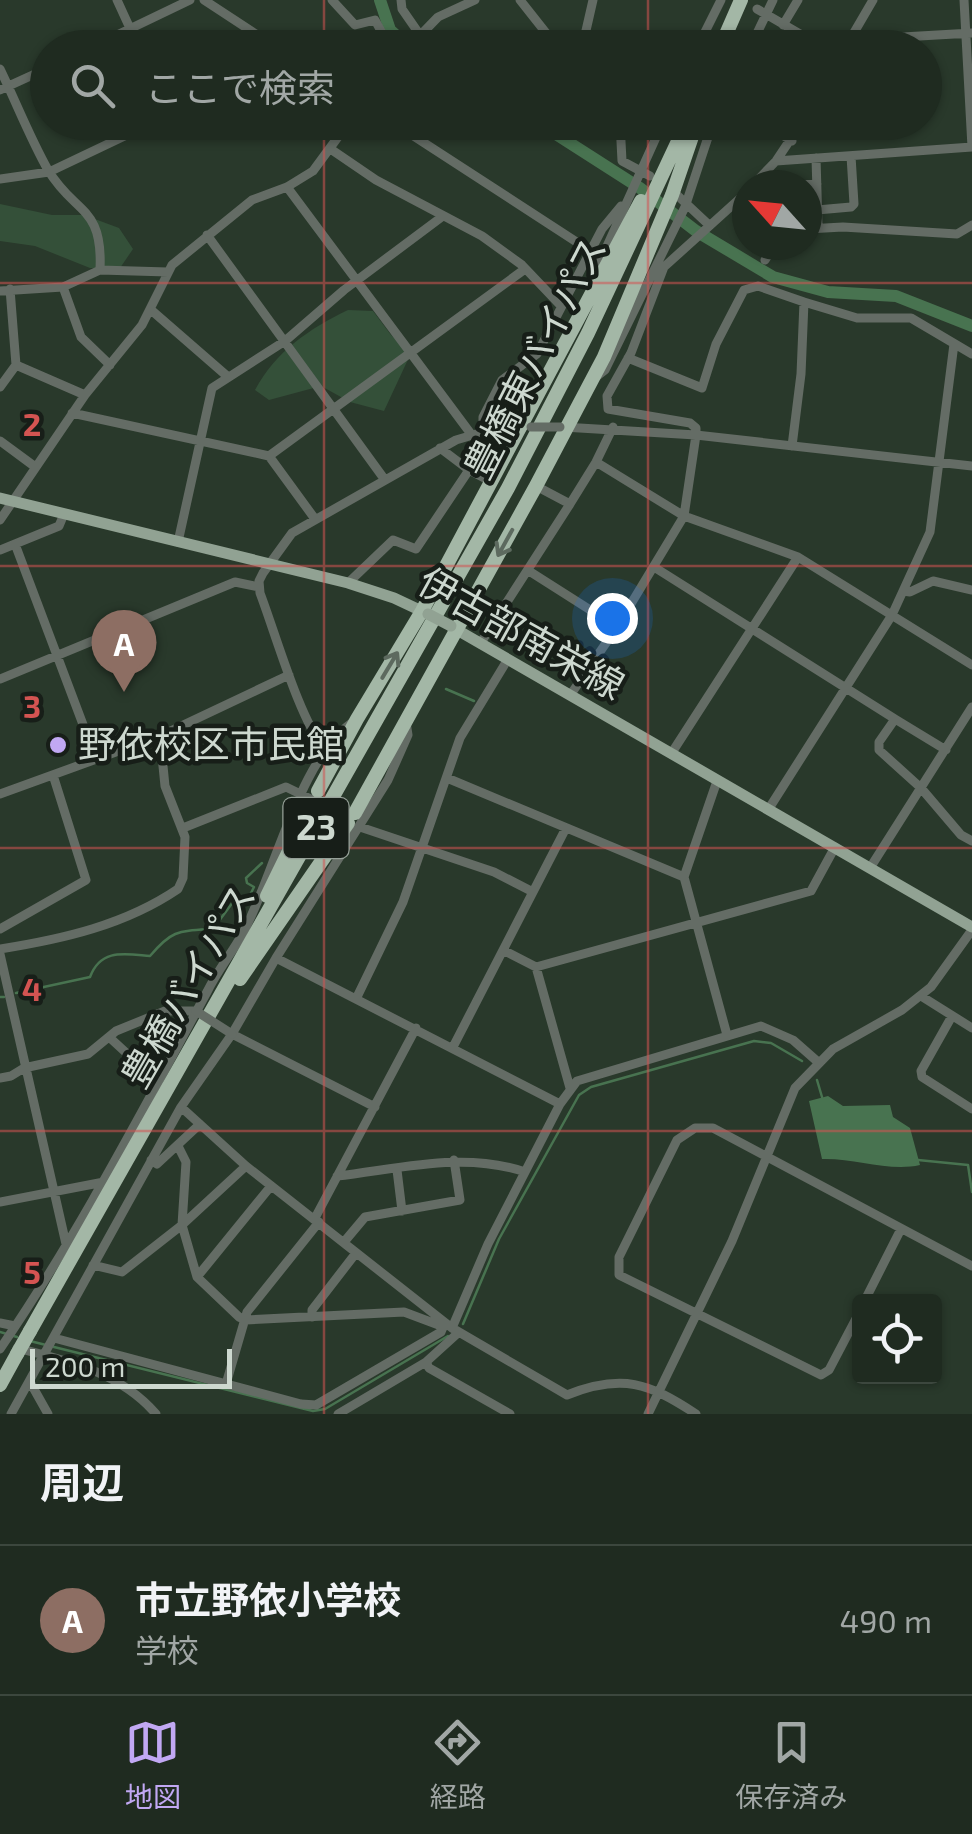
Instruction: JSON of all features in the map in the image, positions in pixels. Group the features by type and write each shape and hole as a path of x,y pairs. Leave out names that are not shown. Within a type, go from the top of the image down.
{"highway":[{"path":"729,30 741,0"},
{"name":"23","path":"223,992 313,798 356,719 428,615 493,482 527,427 634,204 648,178 674,152 680,140"},
{"name":"23","path":"198,1036 353,821 453,628 536,486 668,228 691,140"},
{"name":"豊橋東バイパス","path":"428,615 552,404 634,204"},
{"name":"豊橋バイパス","path":"0,1384 17,1354 10,1338 198,1036 428,615"}],"main road":[{"name":"伊古部南栄線","path":"6,499 378,592 453,628 572,694 972,928"}],"street":[{"path":"116,0 130,28"},
{"path":"126,30 190,0"},
{"path":"204,0 250,30"},
{"path":"332,0 355,25 376,20 381,30"},
{"path":"402,0 402,9 414,30"},
{"path":"425,30 438,17 476,0"},
{"path":"520,0 544,30"},
{"path":"586,30 593,0"},
{"path":"706,30 720,0"},
{"path":"756,30 762,12 773,0"},
{"path":"783,25 798,0"},
{"path":"856,30 873,0"},
{"path":"776,161 972,147 969,34 964,0"},
{"path":"762,12 792,30"},
{"path":"942,37 969,34"},
{"path":"0,69 4,88 30,135"},
{"path":"4,88 30,76"},
{"path":"32,140 50,172 86,210 100,233 100,270"},
{"path":"0,179 50,172 117,140"},
{"path":"0,520 6,499 142,325 168,272 252,200 287,187 313,171 338,140"},
{"path":"420,140 594,253"},
{"path":"621,140 622,161 648,178 658,140"},
{"path":"690,243 668,228 686,204 708,140"},
{"path":"767,170 792,140"},
{"path":"332,150 376,180 482,236 525,269 561,306"},
{"path":"822,209 854,204 851,156"},
{"path":"816,158 816,170"},
{"path":"287,187 471,434"},
{"path":"674,195 709,226"},
{"path":"483,431 483,417 502,380 538,354 608,220 634,204"},
{"path":"572,694 684,516 696,435 696,428 690,424 606,406 607,396 628,358 664,268 732,205"},
{"path":"178,542 212,388 285,340 443,216"},
{"path":"822,228 957,234 972,225"},
{"path":"207,235 385,480"},
{"path":"269,456 525,269"},
{"path":"0,387 16,365 5,290 63,287 100,270 168,272"},
{"path":"628,358 702,388 716,344 744,290 758,286 857,318 911,318 972,354"},
{"path":"63,287 81,337 110,365"},
{"path":"792,446 804,302"},
{"path":"150,309 228,376"},
{"path":"768,810 892,615 930,532 954,344"},
{"path":"16,365 85,395"},
{"path":"72,413 269,456 315,519"},
{"path":"325,750 316,740 289,675 259,587 285,539 440,448 471,434 527,427 613,428 972,466"},
{"path":"480,644 529,571 613,428"},
{"path":"0,440 34,466"},
{"path":"440,448 493,482"},
{"path":"596,462 684,516 798,557 972,665"},
{"path":"348,583 393,540 416,548 469,470"},
{"path":"536,486 570,504"},
{"path":"0,550 59,526 64,514"},
{"path":"15,544 96,758"},
{"path":"671,754 798,557"},
{"path":"654,567 946,750"},
{"path":"529,571 617,627"},
{"path":"903,591 910,592 934,580 972,590"},
{"path":"0,679 235,582 259,587"},
{"path":"357,998 403,902 460,738 508,659"},
{"path":"0,794 160,736 289,675"},
{"path":"870,868 972,707"},
{"path":"896,718 879,742 879,750 921,788 961,835 972,841"},
{"path":"10,1338 104,1182 196,1011 244,932 313,798 325,750 340,728 356,719"},
{"path":"66,1244 0,952 84,933 172,893 182,882 183,828 166,786 160,736"},
{"path":"0,929 86,880 53,775"},
{"path":"448,778 684,877"},
{"path":"718,781 684,877 727,1035"},
{"path":"183,828 286,787 353,821 494,872 533,892"},
{"path":"10,1414 181,1107 232,1034 353,821"},
{"path":"453,1047 566,828"},
{"path":"503,950 536,967 811,892 834,847"},
{"path":"648,1414 732,1241 795,1088 818,1062 845,1041 922,996 940,978 972,928"},
{"path":"276,958 560,1104"},
{"path":"536,967 570,1088"},
{"path":"922,996 972,1028"},
{"path":"0,1078 24,1068 88,1054 116,1031 165,1011 196,1011 232,1034 374,1107"},
{"path":"952,1016 921,1072 922,1077 972,1109"},
{"path":"338,1414 426,1362 451,1330 488,1244 560,1104 570,1088 584,1077 761,1026 793,1040 818,1062"},
{"path":"226,1384 247,1312 317,1220 416,1028"},
{"path":"109,1037 159,1084"},
{"path":"181,1107 246,1166 451,1330"},
{"path":"151,1160 157,1164 200,1124"},
{"path":"852,1326 829,1370 820,1375 625,1280 616,1268 619,1257 677,1140 695,1128 713,1128 972,1266"},
{"path":"178,1146 186,1162 182,1225 197,1277 239,1317 246,1320 404,1312 451,1330 568,1394 631,1382 662,1391 696,1414"},
{"path":"337,1176 454,1160 504,1165 525,1172"},
{"path":"344,1242 365,1217 460,1200 454,1160"},
{"path":"93,1265 122,1272 182,1225 246,1166"},
{"path":"397,1170 402,1211"},
{"path":"0,1202 104,1182"},
{"path":"197,1277 271,1186"},
{"path":"868,1294 902,1229"},
{"path":"312,1316 312,1310 356,1253"},
{"path":"0,1323 10,1338 316,1405 441,1332 451,1330"},
{"path":"50,1347 116,1380 156,1414"},
{"path":"426,1362 429,1368 510,1414"},
{"path":"30,1382 48,1414"}],"shaded area":[{"path":"0,204 52,215 84,215 119,228 133,249 120,268 90,268 35,246 0,241"},
{"path":"348,310 373,311 411,353 384,411 350,402 321,386 269,400 255,390 295,342"},
{"path":"828,1096 843,1106 890,1105 893,1117 910,1128 920,1165 896,1167 822,1159 809,1101"}],"waterway":[{"path":"380,0 390,30"},
{"path":"565,140 640,188 696,231 773,277 828,292 896,296 972,326"},
{"path":"446,689 474,701"},
{"path":"16,993 90,977 107,957 150,956 177,934 213,929 233,902 249,897 254,887 246,878 262,863"},
{"path":"463,1324 499,1239 579,1095 591,1087 754,1041 771,1043 802,1061"},
{"path":"817,1080 822,1097"},
{"path":"918,1160 968,1165 972,1192"},
{"path":"0,1332 17,1337"},
{"path":"54,1347 313,1411 325,1409 448,1336"},
{"path":"30,1341 46,1345"}],"place":[{"name":"市立野依小学校","path":"124,692"},
{"name":"野依校区市民館","path":"58,745"}]}
